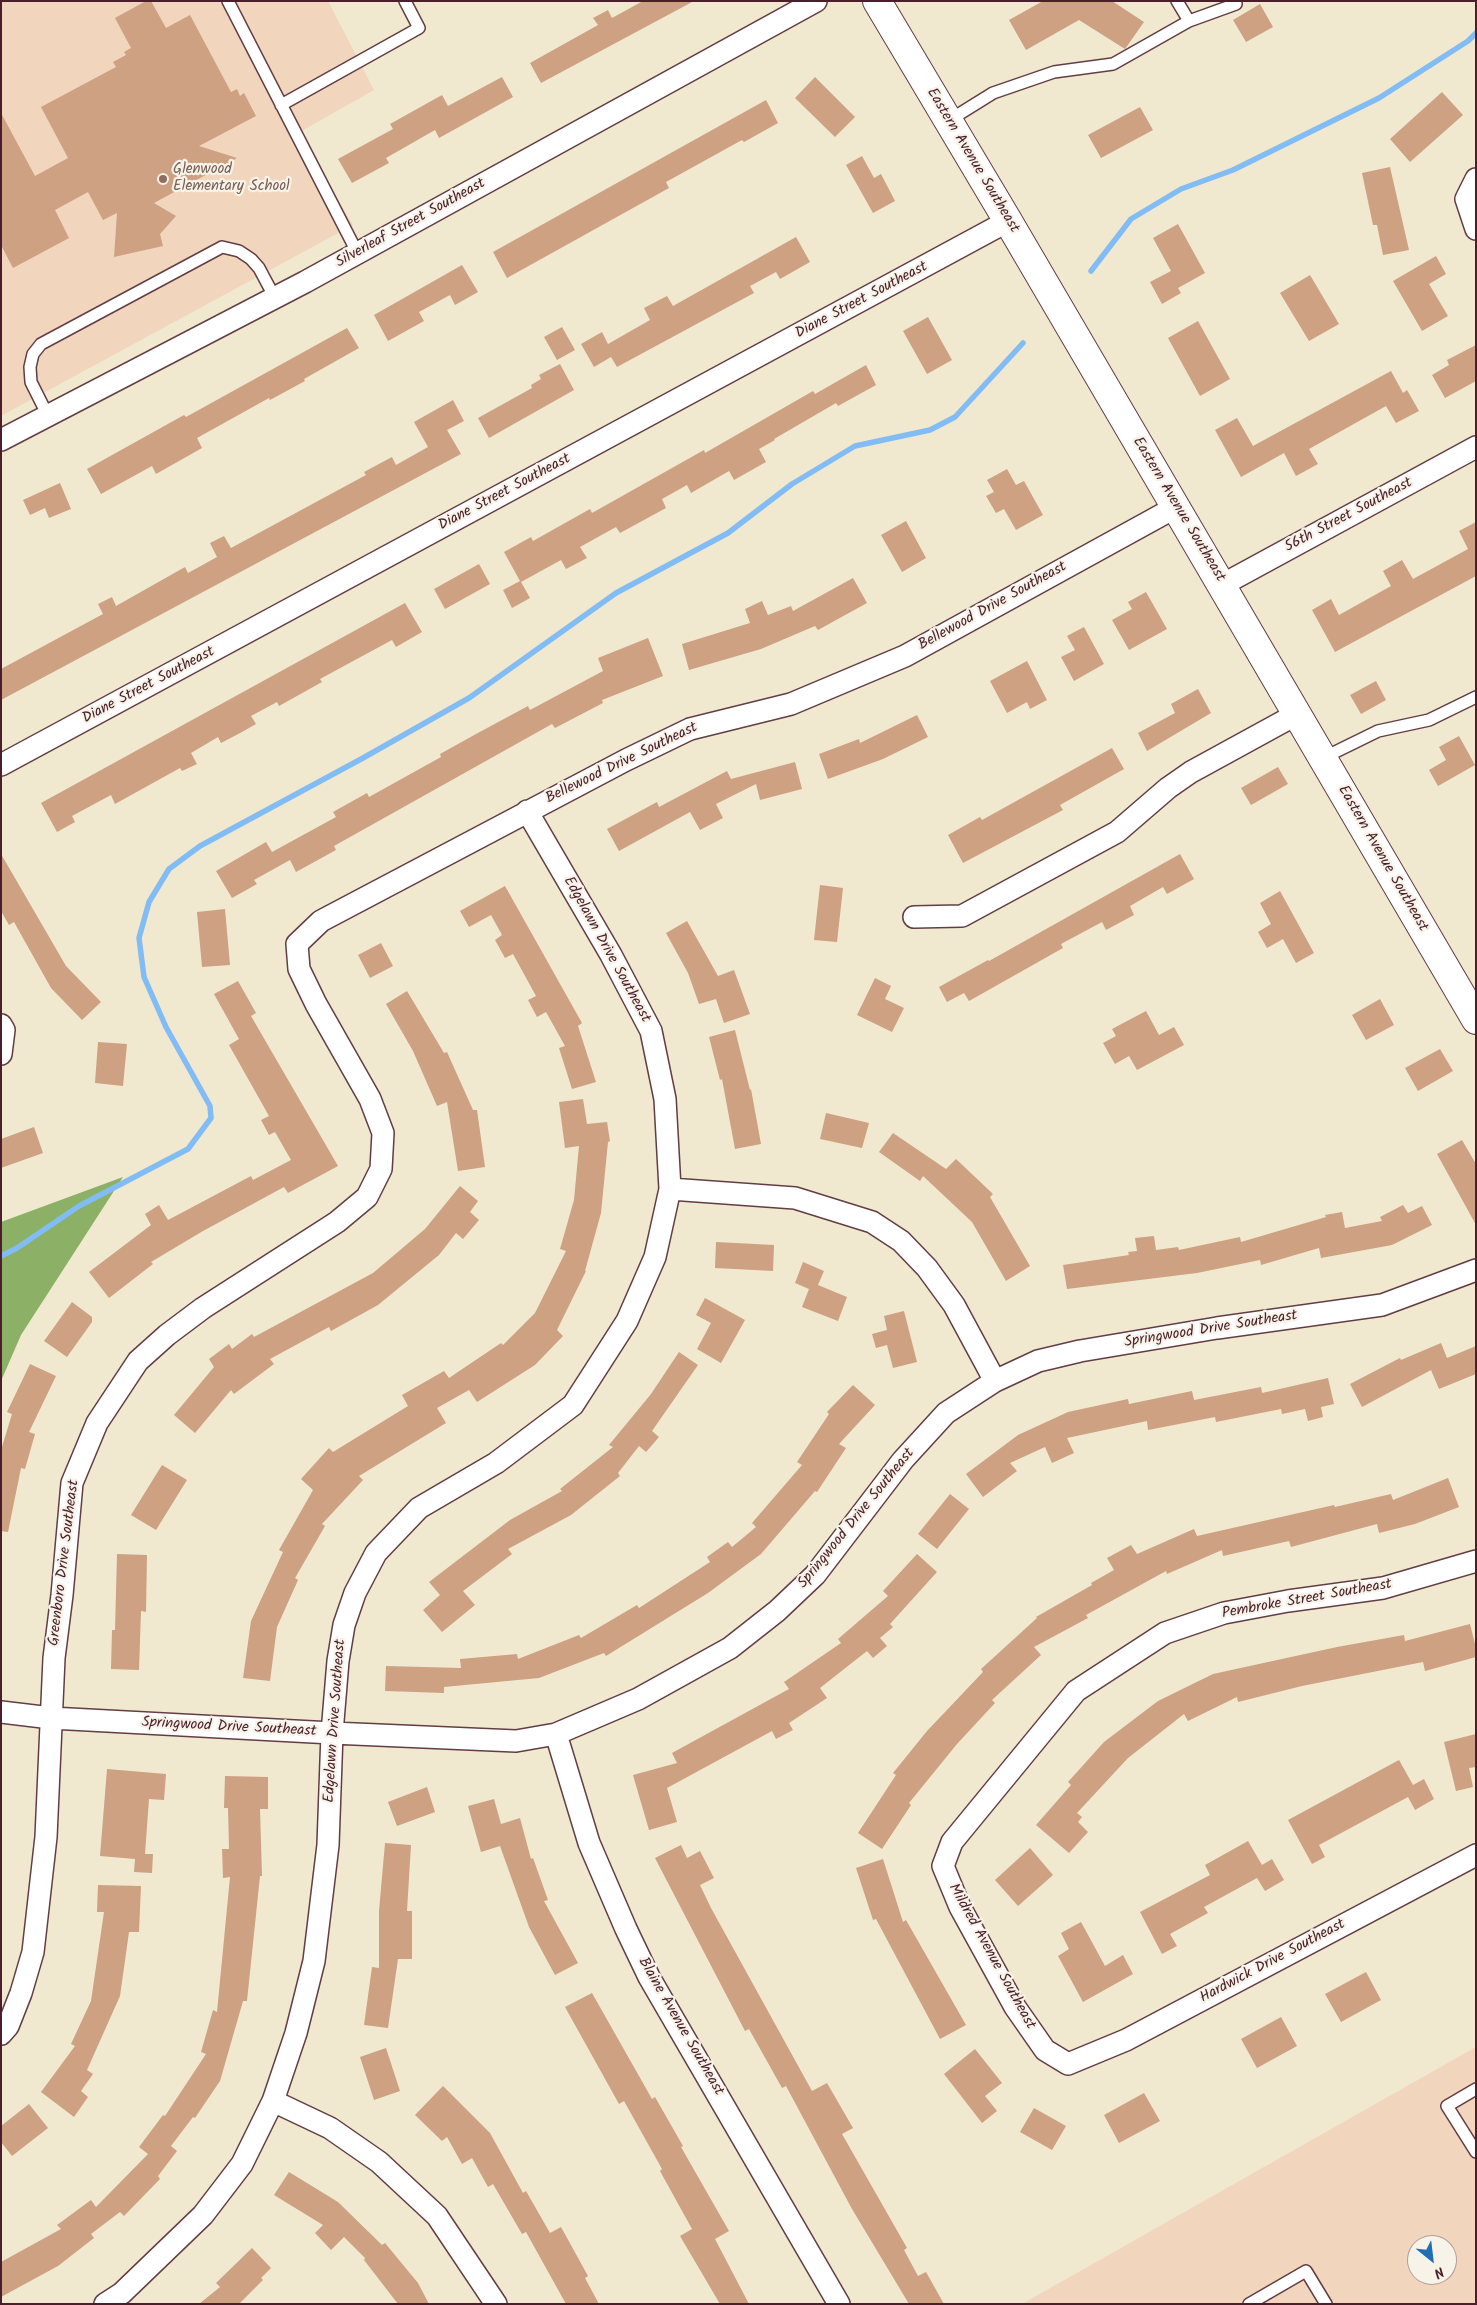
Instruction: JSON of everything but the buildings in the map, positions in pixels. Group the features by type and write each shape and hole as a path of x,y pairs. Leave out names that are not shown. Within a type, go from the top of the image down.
{"street":[{"name":"Silverleaf Street Southeast","path":"1,440 358,254 816,1"},
{"name":"Eastern Avenue Southeast","path":"877,1 1222,584 1476,1020"},
{"path":"1476,179 1466,199 1476,229"},
{"name":"Diane Street Southeast","path":"1,765 1008,221"},
{"name":"56th Street Southeast","path":"1222,584 1476,447"},
{"name":"Bellewood Drive Southeast","path":"297,944 321,921 527,811 690,728 791,704 905,656 1176,507"},
{"path":"914,917 962,916 1117,832 1168,788 1191,772 1297,714"},
{"name":"Edgelawn Drive Southeast","path":"105,2304 122,2293 203,2215 242,2164 273,2101 296,2033 314,1961 328,1845 332,1733 338,1661 344,1625 355,1593 376,1553 419,1508 496,1463 573,1405 631,1312 655,1257 670,1189 666,1099 651,1031 611,955 527,811"},
{"name":"Greenboro Drive Southeast","path":"1,2034 8,2026 21,1993 33,1952 46,1837 54,1658 72,1483 97,1423 138,1361 167,1335 203,1308 337,1222 367,1197 381,1169 383,1133 370,1099 298,969 297,944"},
{"path":"1,1025 4,1030 1,1054"},
{"path":"670,1189 795,1198 872,1222 901,1241 927,1268 954,1305 995,1381"},
{"name":"Springwood Drive Southeast","path":"1,1712 51,1718 332,1733 516,1740 556,1734 638,1699 730,1648 776,1611 815,1575 903,1460 946,1414 995,1381 1038,1361 1080,1351 1217,1328 1382,1305 1476,1270"},
{"name":"Pembroke Street Southeast","path":"942,1866 952,1842 1076,1691 1164,1633 1224,1613 1384,1588 1476,1561"},
{"name":"Blaine Avenue Southeast","path":"556,1734 589,1843 626,1929 650,1977 839,2304"},
{"name":"Hardwick Drive Southeast","path":"1068,2064 1126,2040 1476,1855"},
{"name":"Mildred Avenue Southeast","path":"942,1866 960,1907 1016,2008 1045,2050 1068,2064"},
{"path":"273,2101 330,2128 379,2162 437,2216 496,2304"}],"lane":[{"path":"228,1 358,254"},
{"path":"281,106 419,28 405,1"},
{"path":"1177,1 1189,21"},
{"path":"948,121 993,93 1054,72 1112,64 1189,21 1236,4 1234,1"},
{"path":"48,416 31,382 30,367 34,354 41,344 222,247 239,251 251,259 260,268 275,298"},
{"path":"1323,758 1378,731 1438,717 1476,697"},
{"path":"1476,2089 1447,2106 1476,2152"},
{"path":"1248,2304 1306,2270 1326,2304"},
{"path":"1265,2293 1271,2304"}],"shaded area":[{"name":"Glenwood Elementary School","path":"1,1 328,1 374,90 298,133 353,225 1,416"},
{"path":"1476,2047 1476,2304 1022,2304"}],"green space":[{"path":"123,1177 21,1335 1,1381 1,1222"}],"waterway":[{"path":"1091,271 1131,219 1181,189 1233,170 1379,98 1468,41 1476,33"},
{"path":"1,1256 17,1248 79,1206 188,1149 211,1118 210,1106 166,1027 144,977 139,938 149,902 169,869 200,846 469,698 616,593 728,533 792,484 855,446 930,430 955,417 1023,343"}],"place":[{"name":"Glenwood Elementary School","path":"163,179"}]}
